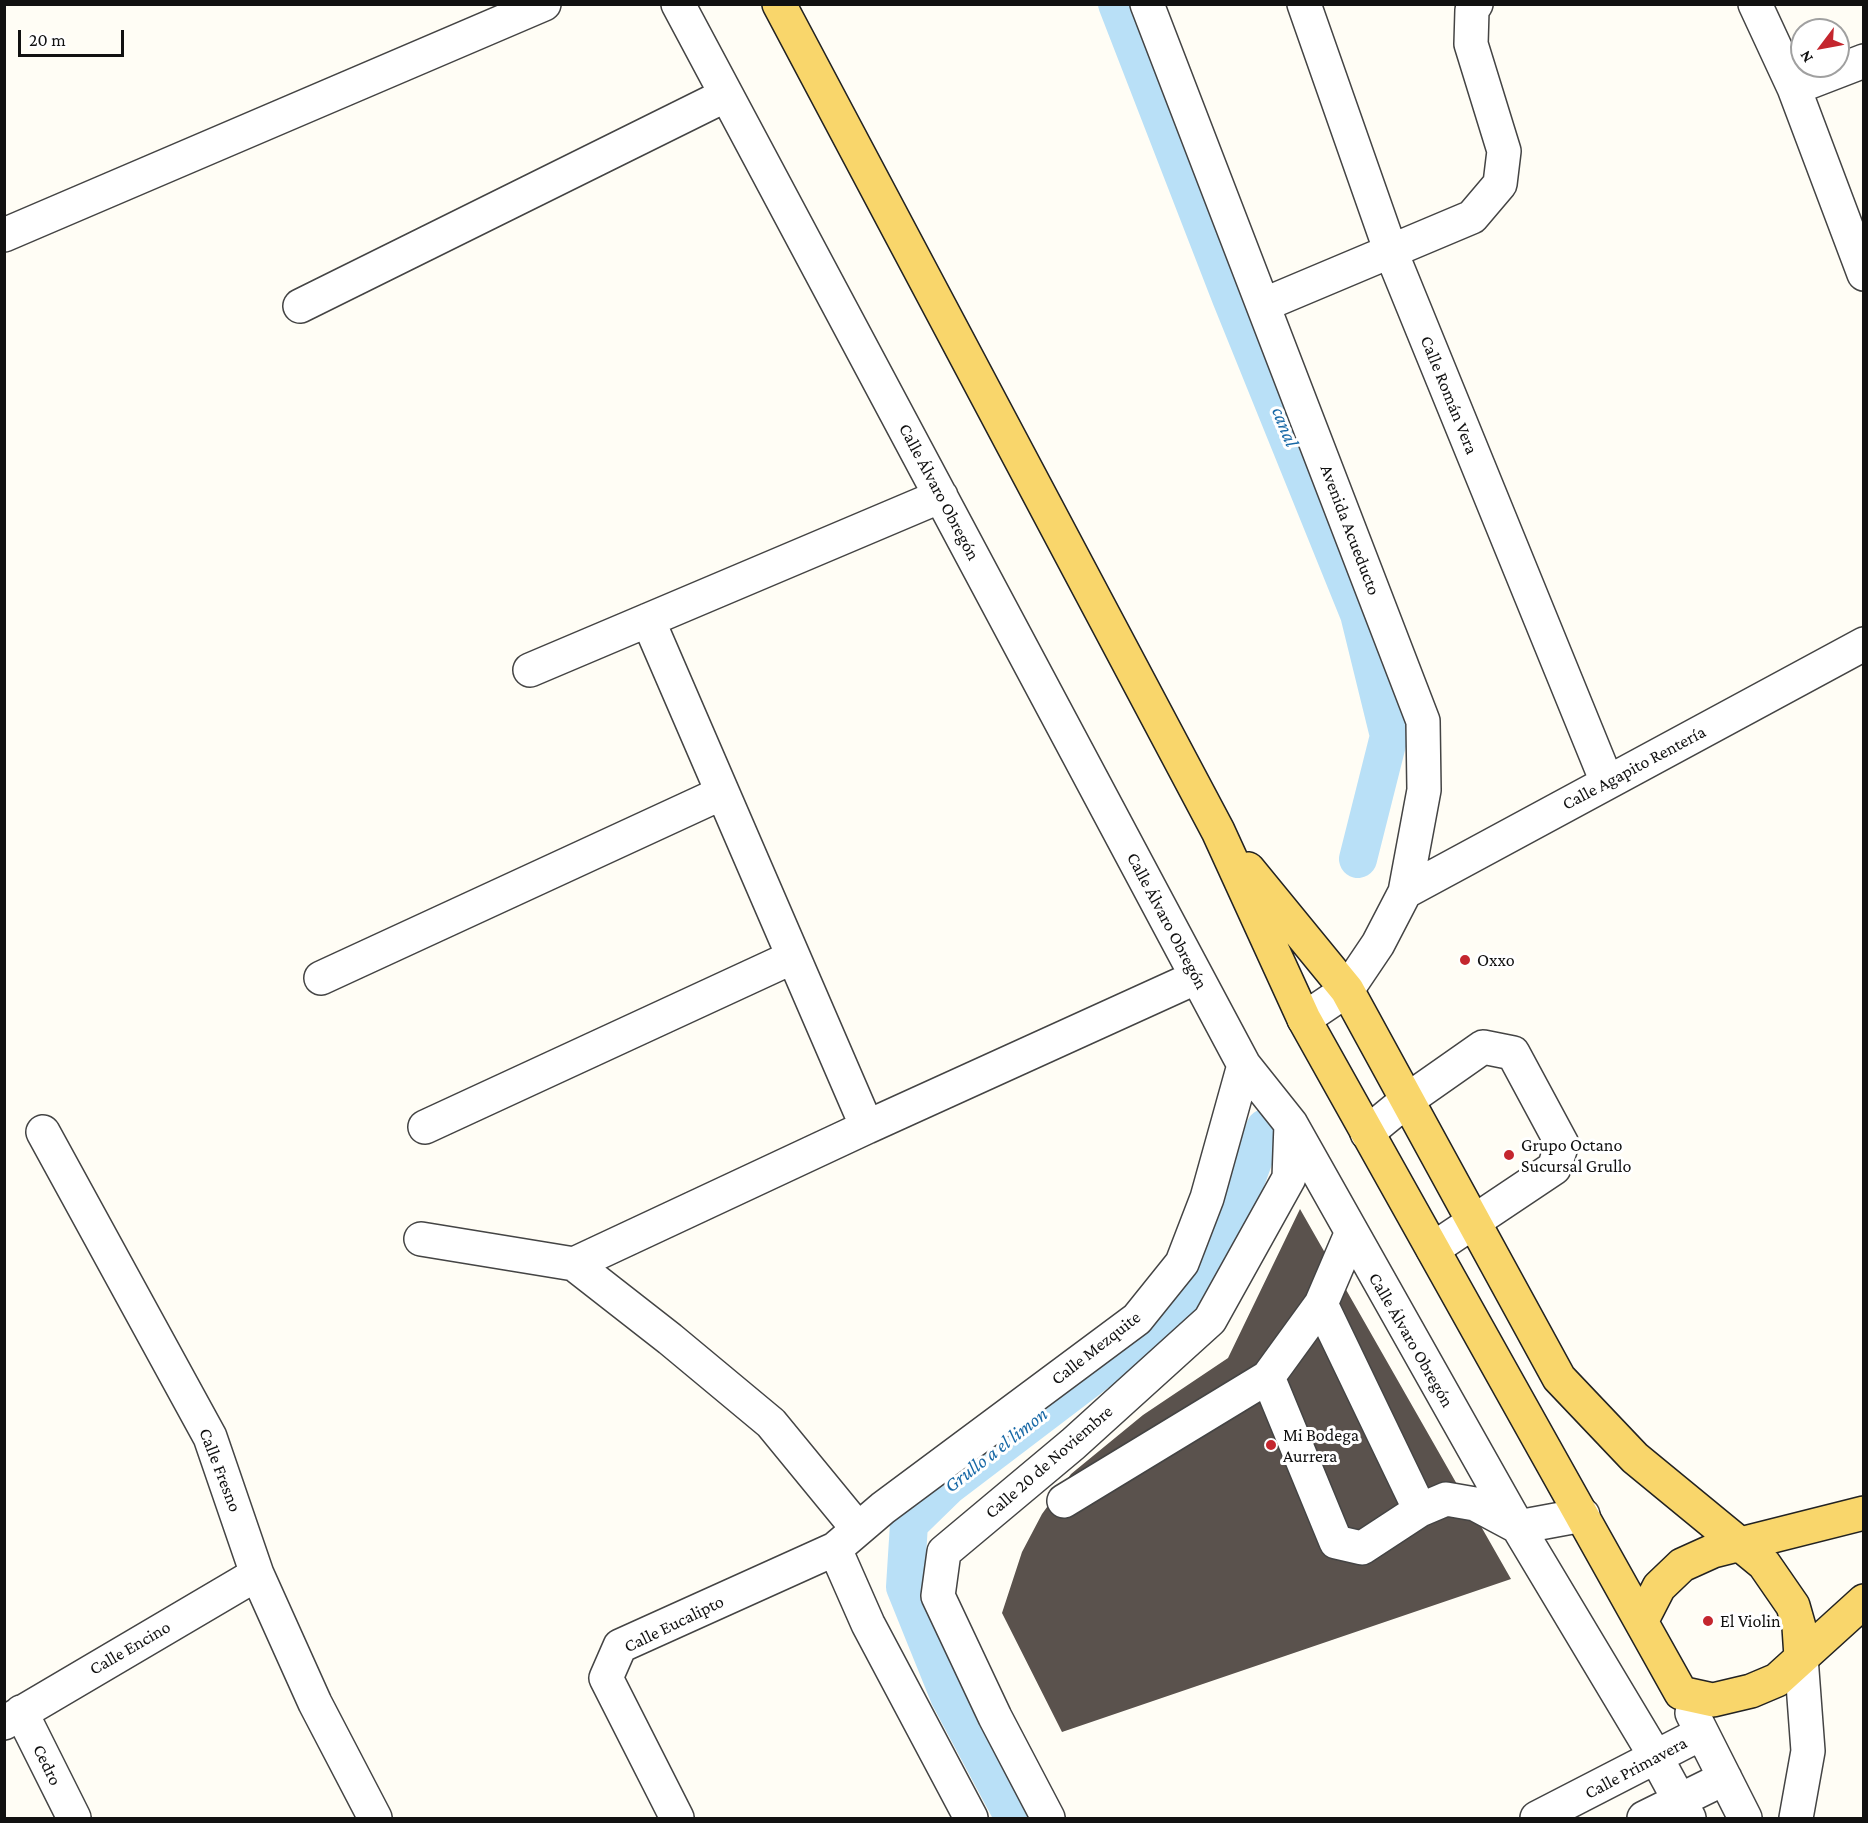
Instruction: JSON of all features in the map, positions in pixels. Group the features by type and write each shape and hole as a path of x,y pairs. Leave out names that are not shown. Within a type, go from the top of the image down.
{"main road":[{"path":"779,4 1218,831 1304,1018 1681,1693 1713,1700 1751,1691 1777,1680 1863,1601"},
{"path":"1218,831 1347,990 1471,1221 1559,1378 1635,1458 1764,1564 1793,1606 1799,1627 1801,1657"},
{"path":"1642,1620 1659,1587 1682,1565 1713,1551 1863,1513"}],"street":[{"path":"4,235 544,4"},
{"name":"Calle Álvaro Obregón","path":"678,4 1244,1065 1291,1124 1518,1527 1657,1759 1684,1810"},
{"name":"Avenida Acueducto","path":"1147,4 1423,721 1424,789 1405,892 1378,944 1347,990"},
{"name":"Calle Román Vera","path":"1304,4 1391,252 1606,782"},
{"path":"1263,304 1472,217 1500,184 1504,151 1471,44 1472,10 1476,4"},
{"path":"1755,4 1794,88 1863,274"},
{"path":"1794,88 1863,61"},
{"path":"300,306 726,95"},
{"path":"530,670 941,496"},
{"path":"648,620 867,1127"},
{"name":"Calle Agapito Rentería","path":"1405,892 1863,644"},
{"path":"321,978 722,793"},
{"path":"425,1127 793,957"},
{"path":"574,1264 867,1127 1197,977"},
{"path":"1304,1018 1347,990"},
{"path":"1367,1133 1406,1101 1483,1047 1513,1053 1562,1144 1554,1168 1471,1221 1433,1249"},
{"name":"Calle Mezquite","path":"847,1539 883,1508 1137,1319 1182,1263 1208,1198 1244,1065"},
{"name":"Calle 20 de Noviembre","path":"1048,1818 938,1596 944,1552 1073,1444 1210,1320 1289,1178 1291,1124"},
{"name":"Calle Fresno","path":"43,1132 210,1437 257,1574 315,1703 375,1818"},
{"path":"1064,1501 1268,1377 1321,1304 1351,1234"},
{"path":"421,1239 574,1264 670,1339 771,1423 847,1539 889,1665 971,1818"},
{"path":"1321,1304 1420,1510"},
{"path":"1268,1377 1336,1542 1362,1548 1420,1510 1446,1499 1475,1504 1518,1527 1583,1515"},
{"name":"Calle Eucalipto","path":"677,1818 606,1678 620,1646 847,1539"},
{"name":"Calle Encino","path":"13,1718 257,1574"},
{"path":"1796,1818 1809,1751 1801,1657"},
{"path":"1681,1693 1745,1818"},
{"name":"Cedro","path":"13,1718 74,1818"},
{"name":"Calle Primavera","path":"1537,1818 1657,1759 1702,1733"},
{"path":"1644,1818 1684,1810 1725,1778"}],"building":[{"name":"Mi Bodega Aurrera","path":"1300,1209 1511,1579 1062,1732 1002,1613 1022,1552 1042,1514 1071,1474 1143,1415 1228,1358"}],"waterway":[{"name":"canal","path":"1117,4 1231,298 1359,614 1389,736 1358,859"},
{"name":"Grullo a el limon","path":"1014,1818 949,1696 905,1587 909,1524 948,1486 1190,1302 1227,1233 1265,1128"}],"place":[{"name":"Oxxo","path":"1465,960"},
{"name":"Grupo Octano Sucursal Grullo","path":"1509,1155"},
{"name":"Mi Bodega Aurrera","path":"1271,1445"},
{"name":"El Violin","path":"1708,1621"}]}
